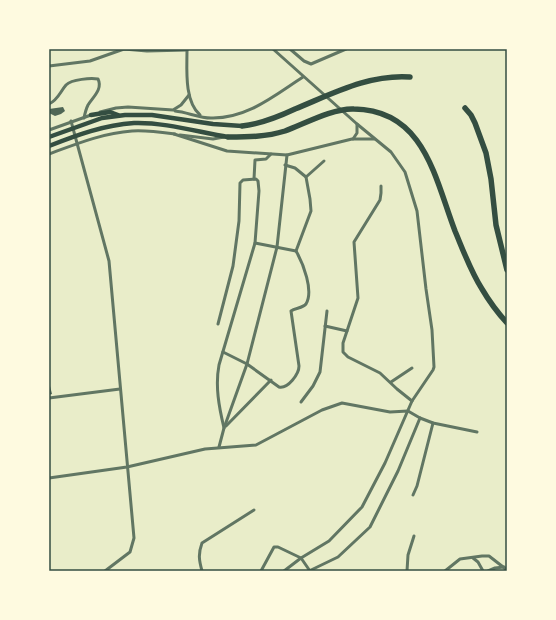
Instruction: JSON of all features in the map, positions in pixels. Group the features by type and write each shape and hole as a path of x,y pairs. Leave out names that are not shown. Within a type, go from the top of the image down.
{"highway":[{"path":"242,126 257,124 373,79 396,76 410,77"},
{"path":"465,108 475,123 486,153 491,179 496,225 507,270"},
{"path":"228,137 257,137 273,134 318,117 352,109 364,110 387,116 407,128 415,137 431,163 456,232 482,289 506,322"}],"main road":[{"path":"91,115 110,112 118,115"},
{"path":"49,137 102,118 118,115 152,115 213,124 242,126"},
{"path":"49,146 75,135 108,126 135,123 173,127 228,137"}],"street":[{"path":"49,66 90,60 124,49 147,51 187,50 188,95 197,112 209,118"},
{"path":"273,49 374,139 391,152 405,172 417,211 432,330 434,367 412,401 385,463 362,507 329,541 301,558 284,571"},
{"path":"290,49 304,61 311,64 346,49"},
{"path":"49,130 104,110 128,107 173,110 209,118 236,116 272,98 303,77"},
{"path":"49,104 55,102 70,83 90,78 98,79 99,87 96,94 87,106 84,118"},
{"path":"173,110 181,105 188,95"},
{"path":"71,122 78,143 109,262 134,538 130,552 105,571"},
{"path":"352,140 357,134 357,124"},
{"path":"49,154 107,134 132,131 213,139 228,137"},
{"path":"174,134 228,151 287,155 352,140 374,139"},
{"path":"224,428 220,413 216,378 254,243 260,191 258,181 255,179 255,160 266,159 271,154"},
{"path":"219,447 224,428 247,364 277,247 287,155"},
{"path":"306,177 324,161"},
{"path":"286,165 295,168 306,177 310,199 311,211 296,251"},
{"path":"218,324 233,266 239,221 240,183 243,180 255,179"},
{"path":"381,186 380,200 354,242 358,298 342,348 348,357 380,373 412,401"},
{"path":"223,352 247,364 282,388 287,386 299,370 291,311 306,304 308,292 307,277 303,263 296,251 254,243"},
{"path":"301,402 313,386 320,372 327,311"},
{"path":"325,326 347,331"},
{"path":"391,382 412,368"},
{"path":"224,428 271,380"},
{"path":"49,398 120,389"},
{"path":"49,478 127,467 219,447 256,445 338,403 390,412 408,411 432,423 477,432"},
{"path":"261,571 274,547 278,547 301,558 310,571 338,557 370,527 398,471 420,418"},
{"path":"414,495 432,423"},
{"path":"202,571 198,558 198,552 202,543 254,510"},
{"path":"408,571 408,555 414,536"},
{"path":"445,571 460,558 482,556 489,556 505,568"},
{"path":"471,557 478,562 483,571"},
{"path":"488,571 495,568 505,568"}],"building":[{"path":"63,107 65,111 61,114 55,116 49,113 49,109"},
{"path":"49,382 52,394 49,395"}]}
